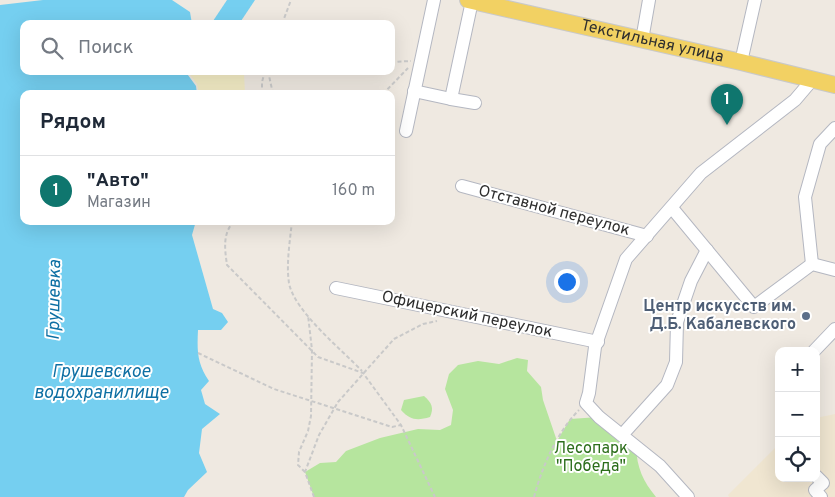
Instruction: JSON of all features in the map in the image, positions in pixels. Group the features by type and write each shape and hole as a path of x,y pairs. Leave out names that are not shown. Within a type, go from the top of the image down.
{"main road":[{"name":"Текстильная улица","path":"470,0 742,62 835,86"}],"street":[{"path":"406,130 434,0"},
{"path":"451,98 470,0"},
{"path":"642,40 649,0"},
{"path":"742,62 755,0"},
{"path":"688,497 660,466 599,417 586,403 595,348 626,259 701,173 794,100 812,80"},
{"path":"414,91 475,104"},
{"path":"812,264 805,197 820,144 835,128"},
{"name":"Отставной переулок","path":"462,186 647,236"},
{"path":"672,208 754,307 812,264"},
{"path":"622,436 667,385 676,362 677,322 691,281 707,250"},
{"path":"812,264 835,270"},
{"name":"Офицерский переулок","path":"336,288 598,342"},
{"path":"818,347 835,329"},
{"path":"820,480 823,483 815,490 821,497"}],"path":[{"path":"284,20 291,0"},
{"path":"387,90 415,60 395,62"},
{"path":"262,90 263,75"},
{"path":"269,75 272,90"},
{"path":"231,225 224,245 227,265 318,357 363,373"},
{"path":"292,225 288,273 289,284 295,299 318,328 363,373 401,425 435,497"},
{"path":"308,315 312,350 311,401 308,431 299,452 298,465 305,472 314,497"},
{"path":"305,472 319,435 335,408 394,338 423,324 440,320"},
{"path":"198,353 274,389 392,427 401,425"},
{"path":"534,497 542,468 570,419 586,403"}],"shaded area":[{"path":"835,414 835,497 729,497 728,495 775,448 775,482 820,482 820,417"}],"green space":[{"name":"Лесопарк \"Победа\"","path":"517,358 528,360 527,371 541,387 543,400 557,441 570,419 599,417 636,447 642,474 656,497 314,497 305,472 320,463 336,462 346,451 380,438 418,429 440,430 451,425 453,410 445,389 449,374 458,365 478,361 499,364"},
{"path":"424,396 432,406 430,417 414,419 401,410 404,400"}],"sand":[{"path":"190,75 244,75 245,90 198,90 197,84"}],"water":[{"name":"Грушевское водохранилище","path":"43,0 172,0 190,12 191,20 20,20 20,75 188,75 196,86 196,90 20,90 20,225 195,225 192,235 213,309 222,313 228,322 221,330 198,330 199,357 209,381 201,390 205,404 220,414 202,429 199,453 207,472 188,490 184,497 0,497 0,5"},
{"path":"227,0 255,0 242,20 214,20"}],"place":[{"name":"\"Авто\"","path":"727,125"},
{"name":"Центр искусств им. Д.Б. Кабалевского","path":"806,316"}],"water label":[{"name":"Грушевка","path":"55,300"}]}
